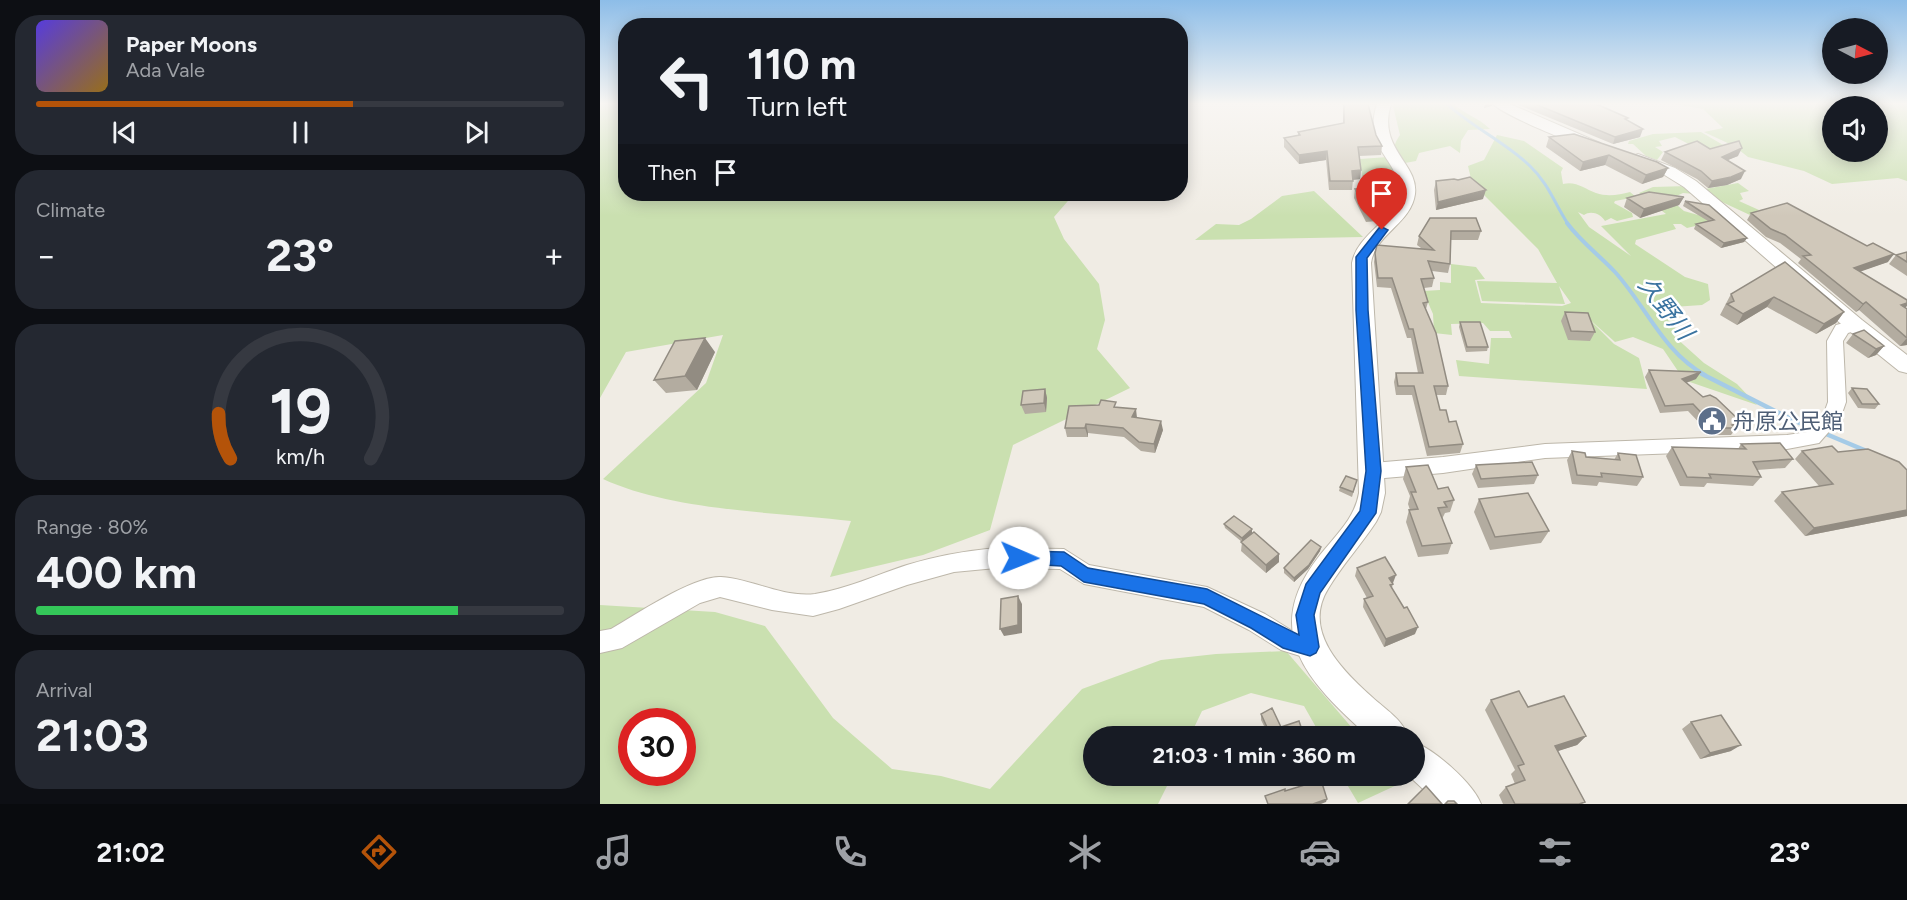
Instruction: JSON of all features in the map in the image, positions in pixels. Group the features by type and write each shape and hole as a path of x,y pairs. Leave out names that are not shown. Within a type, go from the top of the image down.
{"street":[{"path":"1382,726 1323,670 1310,647 1305,615 1312,589 1368,513 1373,471 1362,310 1362,257 1373,240 1392,220 1407,195 1405,183 1386,151 1384,142"},
{"path":"1586,142 1659,166 1690,184 1855,325 1907,366"},
{"path":"1373,471 1443,465 1545,451 1787,442 1812,438 1831,419 1837,402 1835,341 1842,329 1855,325"},
{"path":"600,642 614,640 707,589 720,587 771,600 813,605 839,599 954,562 996,558 1064,559 1084,574 1207,597 1257,622 1289,642 1310,647"},
{"path":"1425,768 1464,804"}],"green space":[{"path":"600,142 618,142 618,201 1068,201 1054,217 1064,239 1099,284 1105,320 1097,349 1130,388 1013,445 990,530 923,555 830,577 851,521 692,504 630,490 603,479 706,383 723,335 626,352 600,398"},
{"path":"1396,142 1461,142 1460,153 1450,146 1419,153 1416,161 1405,163 1396,159"},
{"path":"1494,142 1525,142 1563,168 1561,172 1563,184 1576,184 1604,195 1630,192 1636,197 1614,203 1632,213 1633,217 1617,221 1611,218 1605,221 1596,214 1584,215 1578,212 1589,227 1631,256 1601,226 1666,214 1639,193 1653,187 1688,186 1695,194 1683,193 1670,199 1684,211 1712,219 1712,222 1687,228 1681,224 1673,224 1676,229 1636,240 1635,244 1685,277 1708,284 1710,300 1702,305 1673,307 1678,314 1674,336 1704,363 1737,384 1757,405 1684,380 1663,349 1633,337 1615,342 1588,318 1614,344 1639,358 1647,389 1459,376 1456,360 1489,364 1491,338 1512,338 1509,331 1490,331 1483,323 1451,324 1452,335 1434,333 1433,314 1423,291 1440,290 1440,282 1451,283 1451,264 1476,267 1485,279 1475,280 1481,303 1562,306 1571,303 1559,286 1565,304 1482,301 1477,281 1557,283 1538,249 1472,183 1468,166 1484,160"},
{"path":"1629,142 1659,142 1662,146 1655,147 1663,152 1657,160 1646,156 1633,144 1628,144"},
{"path":"1684,142 1717,142 1730,149 1708,154"},
{"path":"1724,142 1822,142 1822,162 1888,162 1888,142 1907,142 1907,181 1898,178 1832,184 1804,171 1748,157"},
{"path":"1388,157 1404,192 1364,191 1360,159"},
{"path":"1738,183 1749,191 1740,193 1743,199 1739,201 1759,210 1750,215 1722,202 1705,189"},
{"path":"1314,191 1363,237 1195,240 1216,224 1239,225 1251,219 1282,196"},
{"path":"600,605 715,612 765,626 833,718 892,769 941,776 990,789 1082,689 1161,660 1216,654 1286,651 1350,726 1315,726 1304,706 1251,693 1202,711 1195,726 1083,726 1083,786 1167,786 1158,804 600,804"},
{"path":"1348,786 1395,786 1358,803"}],"building":[{"path":"1287,142 1380,142 1382,146 1358,147 1361,170 1352,171 1353,181 1330,181 1327,151 1299,155"},
{"path":"1555,142 1596,142 1657,162 1668,168 1646,175 1609,155 1583,162"},
{"path":"1695,142 1710,149 1739,142 1742,148 1722,157 1745,171 1712,181 1701,171 1665,152"},
{"path":"1470,177 1486,190 1438,202 1436,181"},
{"path":"1369,188 1373,193 1380,193 1385,207 1378,212 1368,213 1355,189"},
{"path":"1649,192 1684,197 1644,209 1627,198"},
{"path":"1685,201 1709,205 1747,238 1724,243 1696,224 1714,220"},
{"path":"1787,203 1867,246 1873,243 1894,254 1854,268 1907,300 1907,303 1901,305 1907,309 1907,338 1866,302 1863,304 1803,256 1811,255 1751,213"},
{"path":"1430,218 1476,218 1481,231 1451,231 1450,264 1428,261 1434,278 1421,279 1428,302 1423,303 1436,333 1448,386 1434,386 1440,410 1446,410 1449,422 1456,421 1463,444 1429,447 1414,386 1398,386 1396,373 1423,373 1413,329 1409,329 1392,278 1378,278 1375,253 1377,245 1434,250 1419,236"},
{"path":"1907,252 1907,262 1896,255"},
{"path":"1785,262 1844,312 1824,324 1774,297 1743,314 1727,304 1734,301 1731,294"},
{"path":"1565,312 1588,313 1595,332 1571,331"},
{"path":"1460,322 1480,322 1488,347 1467,347"},
{"path":"1864,330 1884,346 1876,349 1853,334"},
{"path":"705,338 685,376 654,380 675,341"},
{"path":"1649,370 1701,372 1682,379 1703,397 1710,395 1716,398 1741,422 1732,425 1736,428 1722,428 1717,424 1713,425 1693,404 1665,406"},
{"path":"1852,388 1867,389 1879,404 1862,404"},
{"path":"1045,389 1044,403 1021,405 1023,391"},
{"path":"1101,400 1116,402 1114,407 1136,409 1132,417 1161,421 1154,444 1139,442 1123,428 1086,424 1085,428 1065,428 1069,406 1099,405"},
{"path":"1780,443 1793,459 1753,462 1761,477 1709,474 1711,478 1687,477 1672,447 1746,449 1741,444"},
{"path":"1832,446 1838,452 1868,449 1899,462 1907,470 1907,510 1814,528 1782,492 1833,484 1802,451"},
{"path":"1572,451 1585,453 1586,457 1620,460 1618,453 1636,455 1643,477 1601,473 1602,477 1577,475"},
{"path":"1532,462 1538,475 1481,479 1476,465"},
{"path":"1428,465 1438,489 1448,487 1454,500 1444,502 1447,507 1438,508 1452,543 1422,546 1409,510 1418,509 1411,492 1416,492 1406,467"},
{"path":"1346,476 1357,480 1353,492 1340,487"},
{"path":"1528,493 1549,531 1495,537 1479,499"},
{"path":"1234,516 1252,529 1242,538 1224,524"},
{"path":"1254,532 1279,554 1266,565 1241,542"},
{"path":"1311,540 1321,547 1309,565 1294,578 1284,568"},
{"path":"1385,557 1396,575 1389,578 1393,584 1390,585 1404,608 1407,607 1418,627 1386,639 1364,599 1373,596 1357,568"},
{"path":"1018,596 1018,625 1000,629 1001,599"},
{"path":"1519,691 1528,707 1564,696 1586,736 1555,746 1585,802 1579,804 1515,804 1506,787 1525,780 1518,766 1524,764 1491,700"},
{"path":"1272,708 1281,726 1266,726 1261,714"},
{"path":"1721,715 1741,745 1710,753 1691,722"},
{"path":"1299,721 1301,726 1284,726"},
{"path":"1301,786 1323,786 1327,799 1313,804 1268,804 1265,796 1285,789 1285,791"},
{"path":"1426,786 1442,804 1408,804"},
{"path":"1448,801 1454,801 1457,804 1445,804"}],"waterway":[{"name":"久野川","path":"1499,142 1536,173 1547,187 1568,224"},
{"name":"久野川","path":"1567,223 1626,285 1666,341 1690,365 1705,375"},
{"name":"久野川","path":"1702,374 1795,421 1869,452"}],"place":[{"name":"舟原公民館","path":"1712,421"}],"route":[{"path":"1019,558 1064,559 1084,574 1207,597 1257,622 1289,642 1310,647 1305,615 1312,589 1368,513 1373,471 1362,310 1362,257 1382,230"}]}
